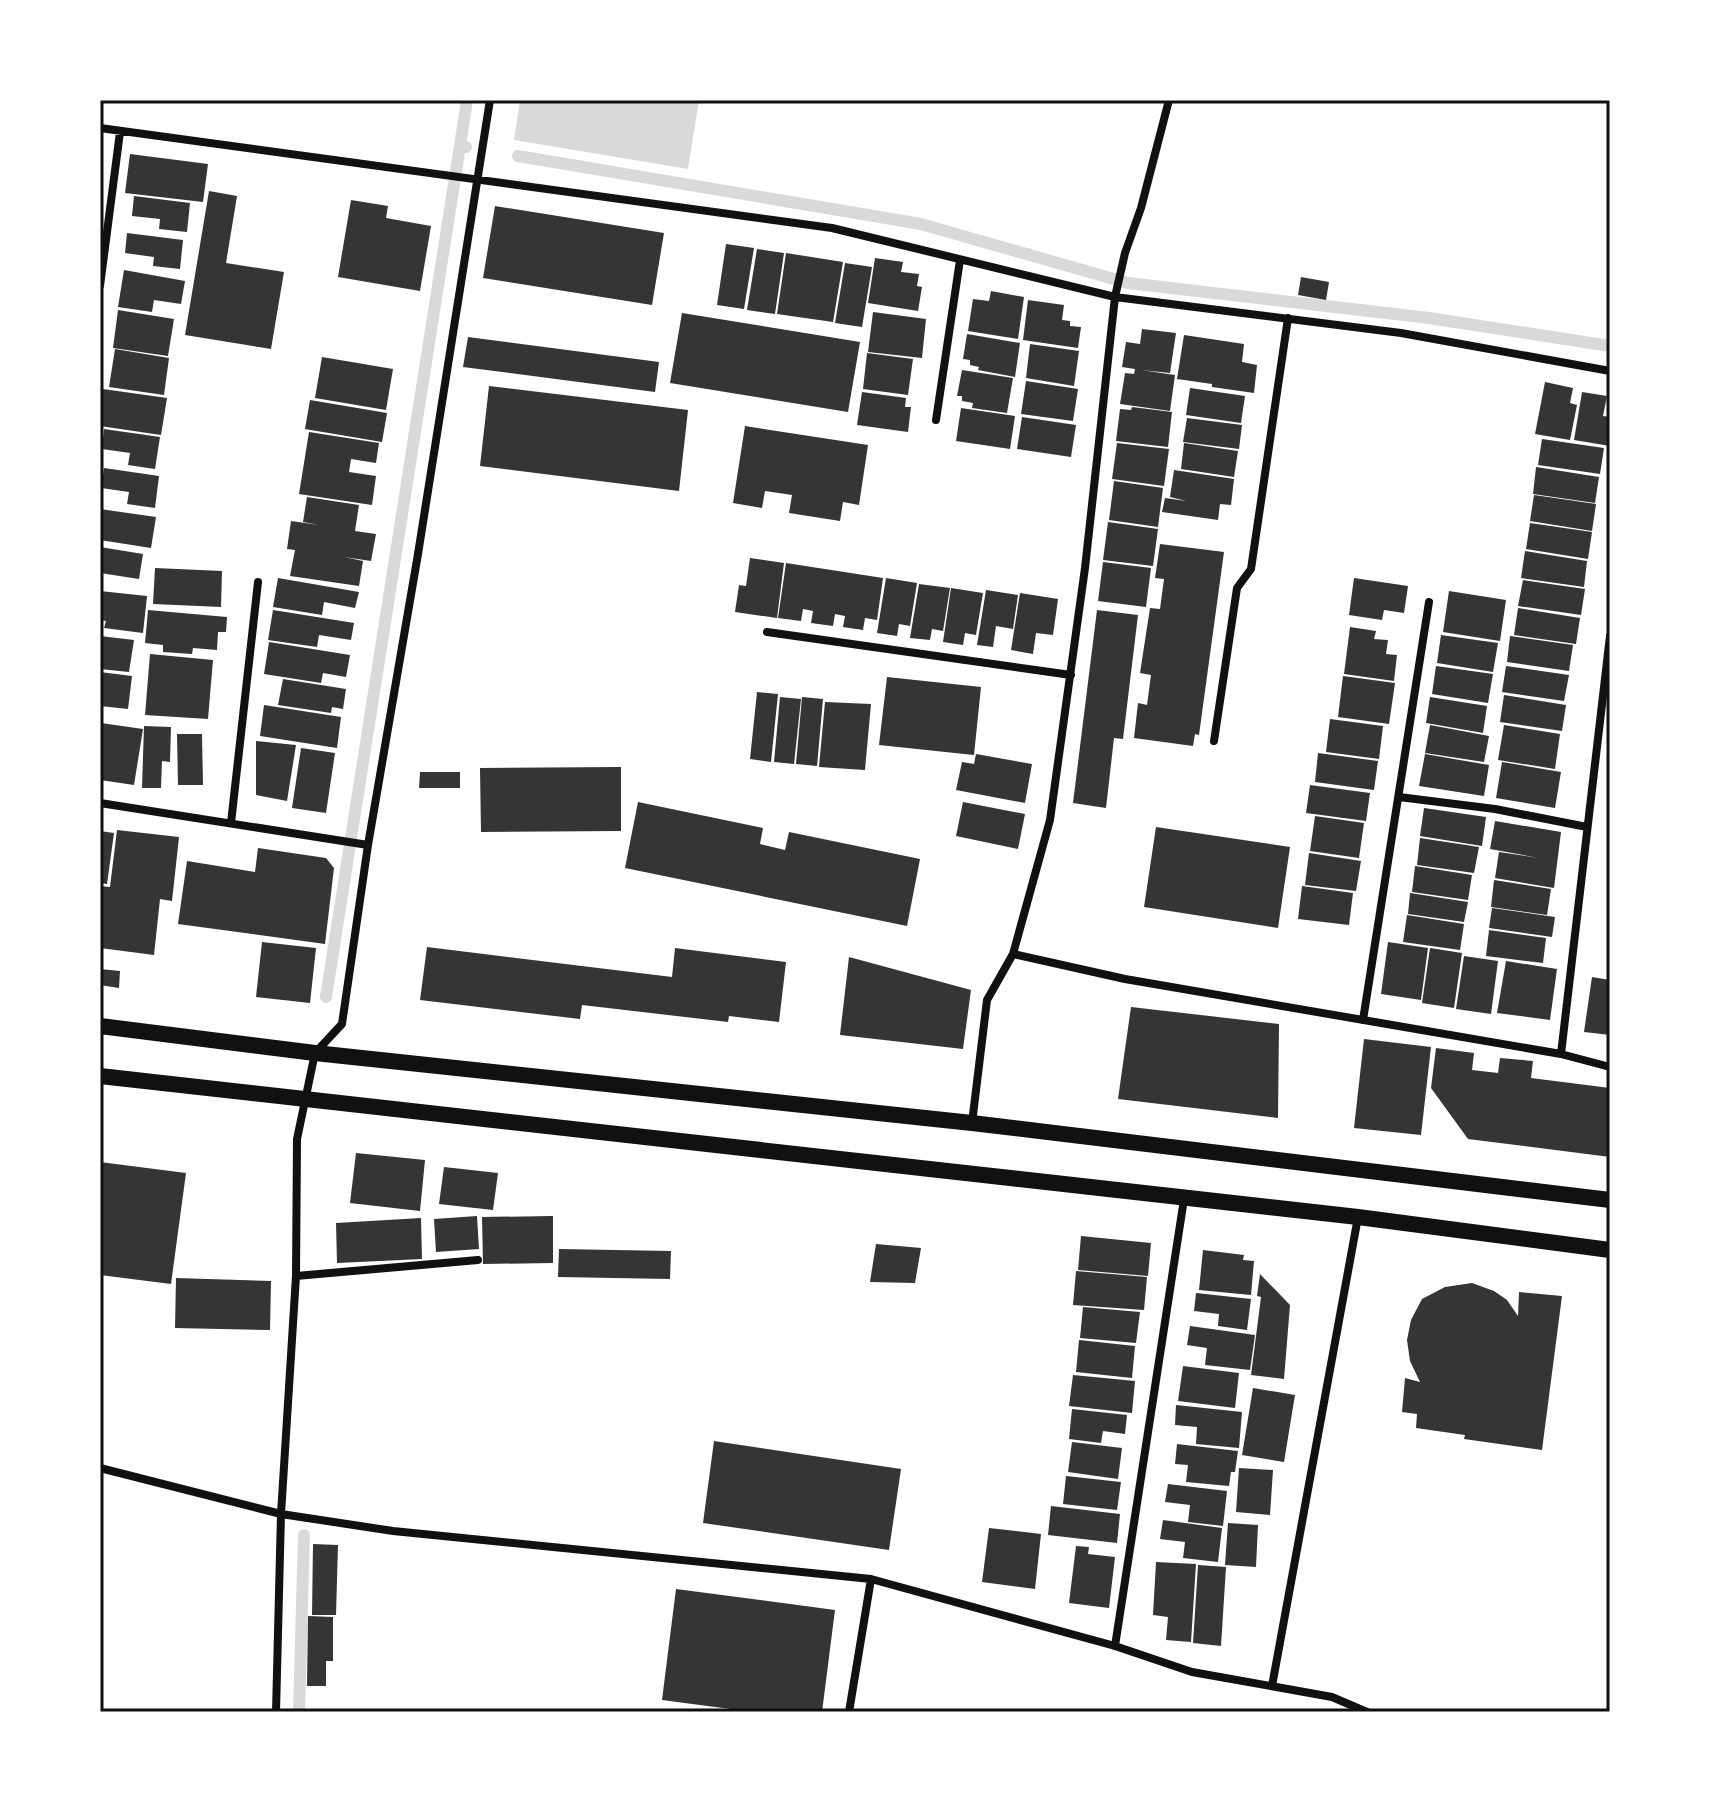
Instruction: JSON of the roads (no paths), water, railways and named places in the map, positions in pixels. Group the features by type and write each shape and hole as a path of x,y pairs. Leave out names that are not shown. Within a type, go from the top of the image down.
{"main road":[{"path":"100,1026 315,1053 972,1123 1610,1200"},
{"path":"100,1076 1358,1217 1610,1250"}],"street":[{"path":"276,1712 281,1514 296,1276 297,1139 315,1053 342,1024 368,845 490,100"},
{"path":"972,1123 987,1000 1013,954 1050,820 1071,675 1115,297 1169,100"},
{"path":"100,128 832,228 1115,297 1401,333 1610,371"},
{"path":"100,286 120,132"},
{"path":"936,420 960,260"},
{"path":"1214,741 1237,588 1251,569 1288,318"},
{"path":"231,823 258,582"},
{"path":"1363,1020 1429,602"},
{"path":"767,632 1071,675"},
{"path":"1561,1054 1610,636"},
{"path":"1399,797 1495,809 1587,827"},
{"path":"100,803 368,845"},
{"path":"1013,954 1125,979 1561,1054 1610,1067"},
{"path":"1115,1646 1184,1199"},
{"path":"1272,1686 1358,1217"},
{"path":"296,1276 478,1260"},
{"path":"100,1468 281,1514 393,1531 871,1579 1115,1646 1192,1672 1332,1697 1367,1712"},
{"path":"849,1712 871,1579"}],"waterway":[{"path":"466,147 460,146 467,100"},
{"path":"326,997 460,146"},
{"path":"518,156 921,224 1128,283 1429,318 1610,346"},
{"path":"299,1712 304,1535"}]}
